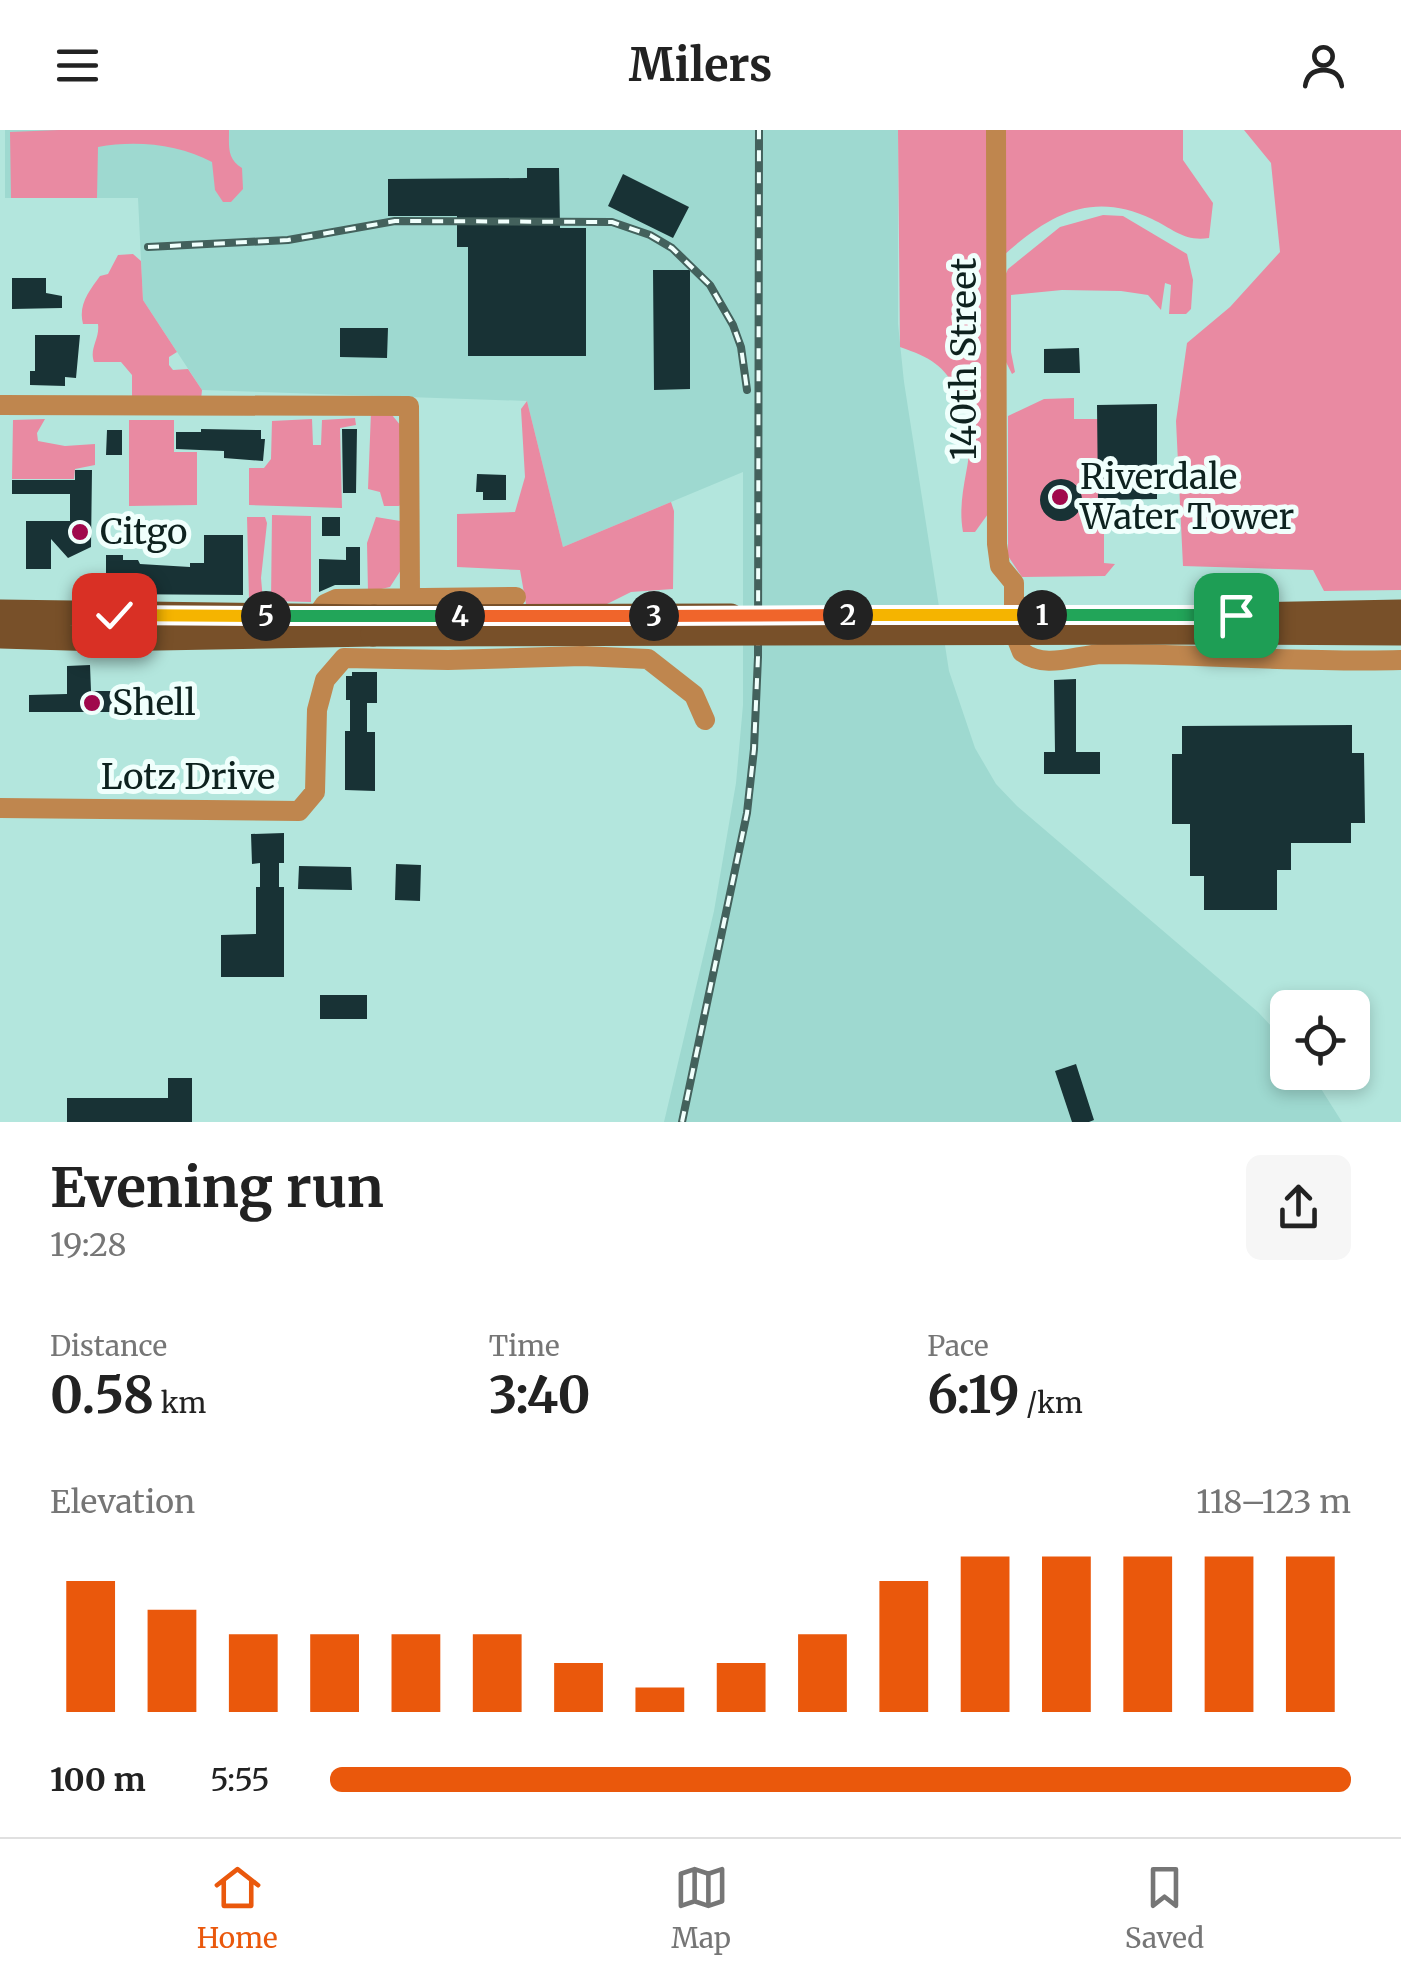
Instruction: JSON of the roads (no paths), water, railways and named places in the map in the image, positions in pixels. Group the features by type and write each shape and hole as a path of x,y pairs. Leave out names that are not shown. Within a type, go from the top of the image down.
{"main road":[{"path":"0,612 316,617 374,625"},
{"path":"1237,623 1401,612"},
{"path":"0,636 102,639 374,625 1237,623 1401,633"}],"street":[{"name":"140th Street","path":"996,130 998,544 1000,566 1014,583 1016,644 1040,661 1096,654 1186,654 1290,661 1401,660"},
{"path":"0,405 409,406 410,598"},
{"path":"316,617 325,604 336,600 516,597"},
{"name":"Lotz Drive","path":"0,808 300,810 315,792 317,710 325,680 344,658 582,656 648,660 694,695 705,720"}],"railway":[{"path":"682,1122 747,813 754,749 758,657 759,130"},
{"path":"148,247 288,240 395,221 612,222 650,235 672,248 710,285 741,347 747,390"}],"place":[{"name":"Riverdale Water Tower","path":"1060,497"},
{"name":"Citgo","path":"80,532"},
{"name":"Shell","path":"92,703"}]}
